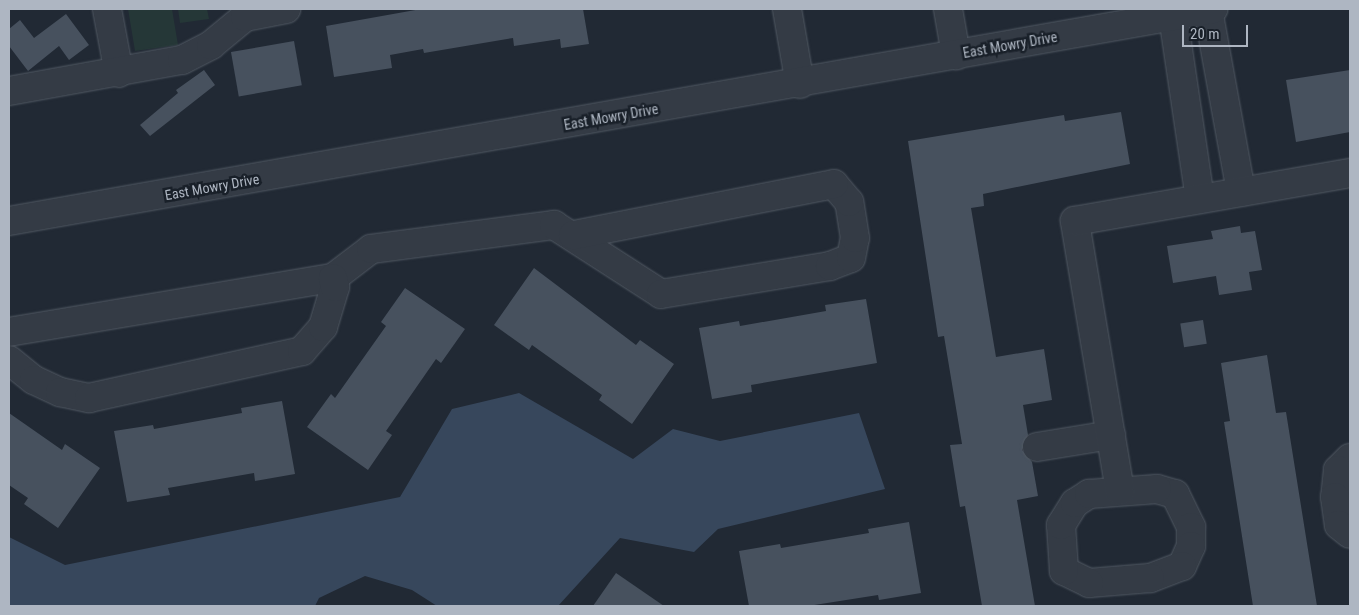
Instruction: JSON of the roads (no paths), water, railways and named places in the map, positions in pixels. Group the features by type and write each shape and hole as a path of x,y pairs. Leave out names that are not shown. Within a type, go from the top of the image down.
{"street":[{"path":"107,9 119,73"},
{"path":"9,92 182,60 211,45 245,17 286,9"},
{"path":"787,9 800,84"},
{"path":"948,9 956,55"},
{"path":"1211,9 1241,192"},
{"name":"East Mowry Drive","path":"9,222 800,84 1211,9"},
{"path":"1173,16 1200,199"},
{"path":"1120,491 1074,221 1350,173"},
{"path":"9,332 333,278 371,249 554,225 573,235 661,294 830,266 851,258 855,238 849,202 834,184 573,235"},
{"path":"9,360 34,380 60,392 89,398 302,351 323,326 335,287 333,278"},
{"path":"1037,447 1111,435"},
{"path":"1350,458 1338,470 1335,497 1339,525 1350,534"},
{"path":"1158,489 1175,494 1191,527 1191,546 1182,566 1150,578 1089,583 1064,572 1061,525 1075,503 1089,494 1120,491 1158,489"}],"water":[{"path":"519,393 633,459 673,429 720,441 859,413 885,489 718,529 694,552 620,538 558,606 437,606 412,590 365,576 319,598 315,606 9,606 9,537 65,565 400,497 452,409"}]}
